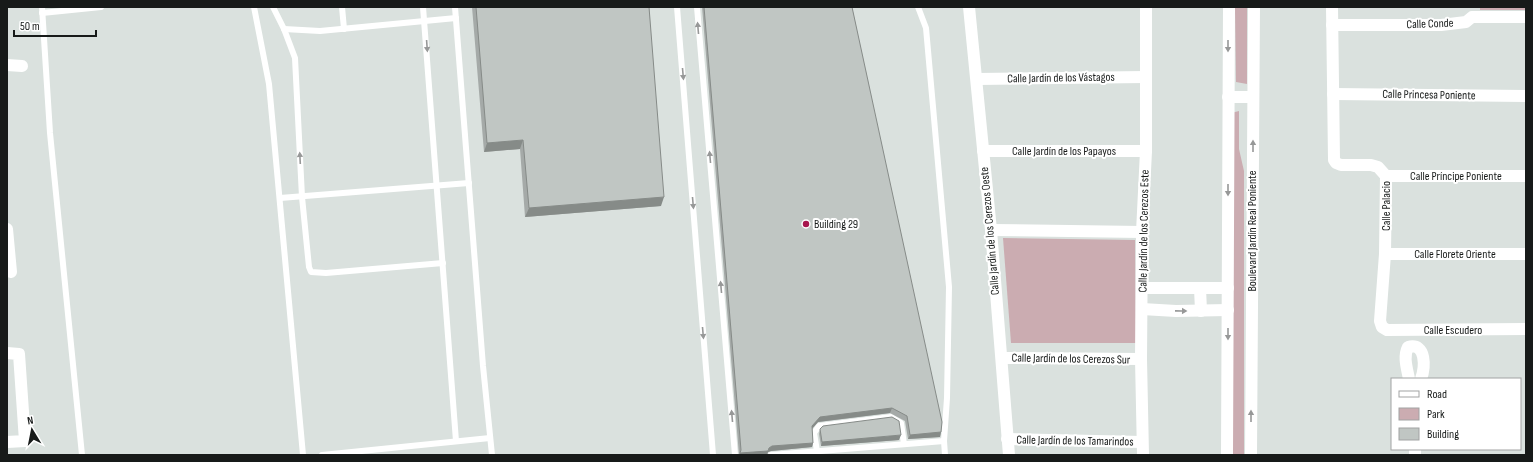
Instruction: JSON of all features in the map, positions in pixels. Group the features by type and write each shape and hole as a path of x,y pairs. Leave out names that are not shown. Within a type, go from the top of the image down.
{"street":[{"name":"Calle Jardín de los Cerezos Oeste","path":"969,7 991,230 1002,358 1008,455"},
{"name":"Calle Jardín de los Cerezos Este","path":"1142,455 1142,232 1146,151 1146,7"},
{"name":"Boulevard Jardín Real Poniente","path":"1227,455 1228,7"},
{"name":"Boulevard Jardín Real Poniente","path":"1250,455 1254,7"},
{"name":"Calle Palacio","path":"1332,7 1334,160 1336,163 1341,165 1371,165 1378,168 1386,176 1385,254 1380,321 1382,327"},
{"name":"Calle Conde","path":"1332,25 1441,25 1466,22 1472,12 1526,17"},
{"path":"7,65 22,66"},
{"name":"Calle Jardín de los Vástagos","path":"977,79 1146,77"},
{"name":"Calle Princesa Poniente","path":"1332,94 1526,96"},
{"path":"1228,97 1253,97"},
{"name":"Calle Jardín de los Papayos","path":"983,151 1146,151"},
{"name":"Calle Príncipe Poniente","path":"1386,176 1526,176"},
{"path":"7,229 11,272 7,271"},
{"path":"991,230 1142,232"},
{"name":"Calle Florete Oriente","path":"1385,254 1526,254"},
{"name":"Boulevard Jardín Real Poniente","path":"1142,288 1228,288"},
{"path":"1200,288 1201,311"},
{"path":"1142,309 1176,311 1228,310"},
{"name":"Calle Escudero","path":"1382,327 1387,330 1526,330"},
{"path":"1409,378 1406,368 1406,352 1408,347 1414,346 1422,351 1424,364 1421,378"},
{"path":"7,442 25,441 13,354"},
{"name":"Calle Jardín de los Cerezos Sur","path":"1002,358 1141,359"},
{"name":"Calle Jardín de los Tamarindos","path":"1008,439 1142,442"}],"lane":[{"path":"82,455 50,133 42,10 101,7"},
{"path":"254,7 269,84 303,455"},
{"path":"273,7 284,29 295,58 302,197 309,267 311,272 326,273 443,263"},
{"path":"342,7 344,29"},
{"path":"423,7 456,441"},
{"path":"455,7 483,366 492,455"},
{"path":"677,7 713,455"},
{"path":"697,7 736,455"},
{"path":"918,7 926,28 949,287 947,398 944,441 945,455"},
{"path":"284,29 320,31 456,18"},
{"path":"280,198 469,183"},
{"path":"817,451 814,433 819,426 891,417 900,424 904,444"},
{"path":"322,455 490,438"},
{"path":"771,455 944,441"}],"green space":[{"path":"1235,7 1247,7 1247,84 1236,82"},
{"path":"1480,7 1526,7 1526,10 1480,10"},
{"path":"1239,111 1239,149 1244,171 1244,455 1231,455 1231,113"},
{"path":"1003,238 1135,240 1136,343 1011,343"}],"building":[{"path":"476,7 649,7 664,197 529,208 523,140 487,143"},
{"name":"Building 29","path":"704,7 852,7 942,422 941,432 910,435 907,416 892,408 820,417 812,426 813,443 772,446 768,451 740,453 741,450"},
{"path":"892,417 899,421 901,435 822,442 820,429 823,426"}],"place":[{"name":"Building 29","path":"806,224"}]}
